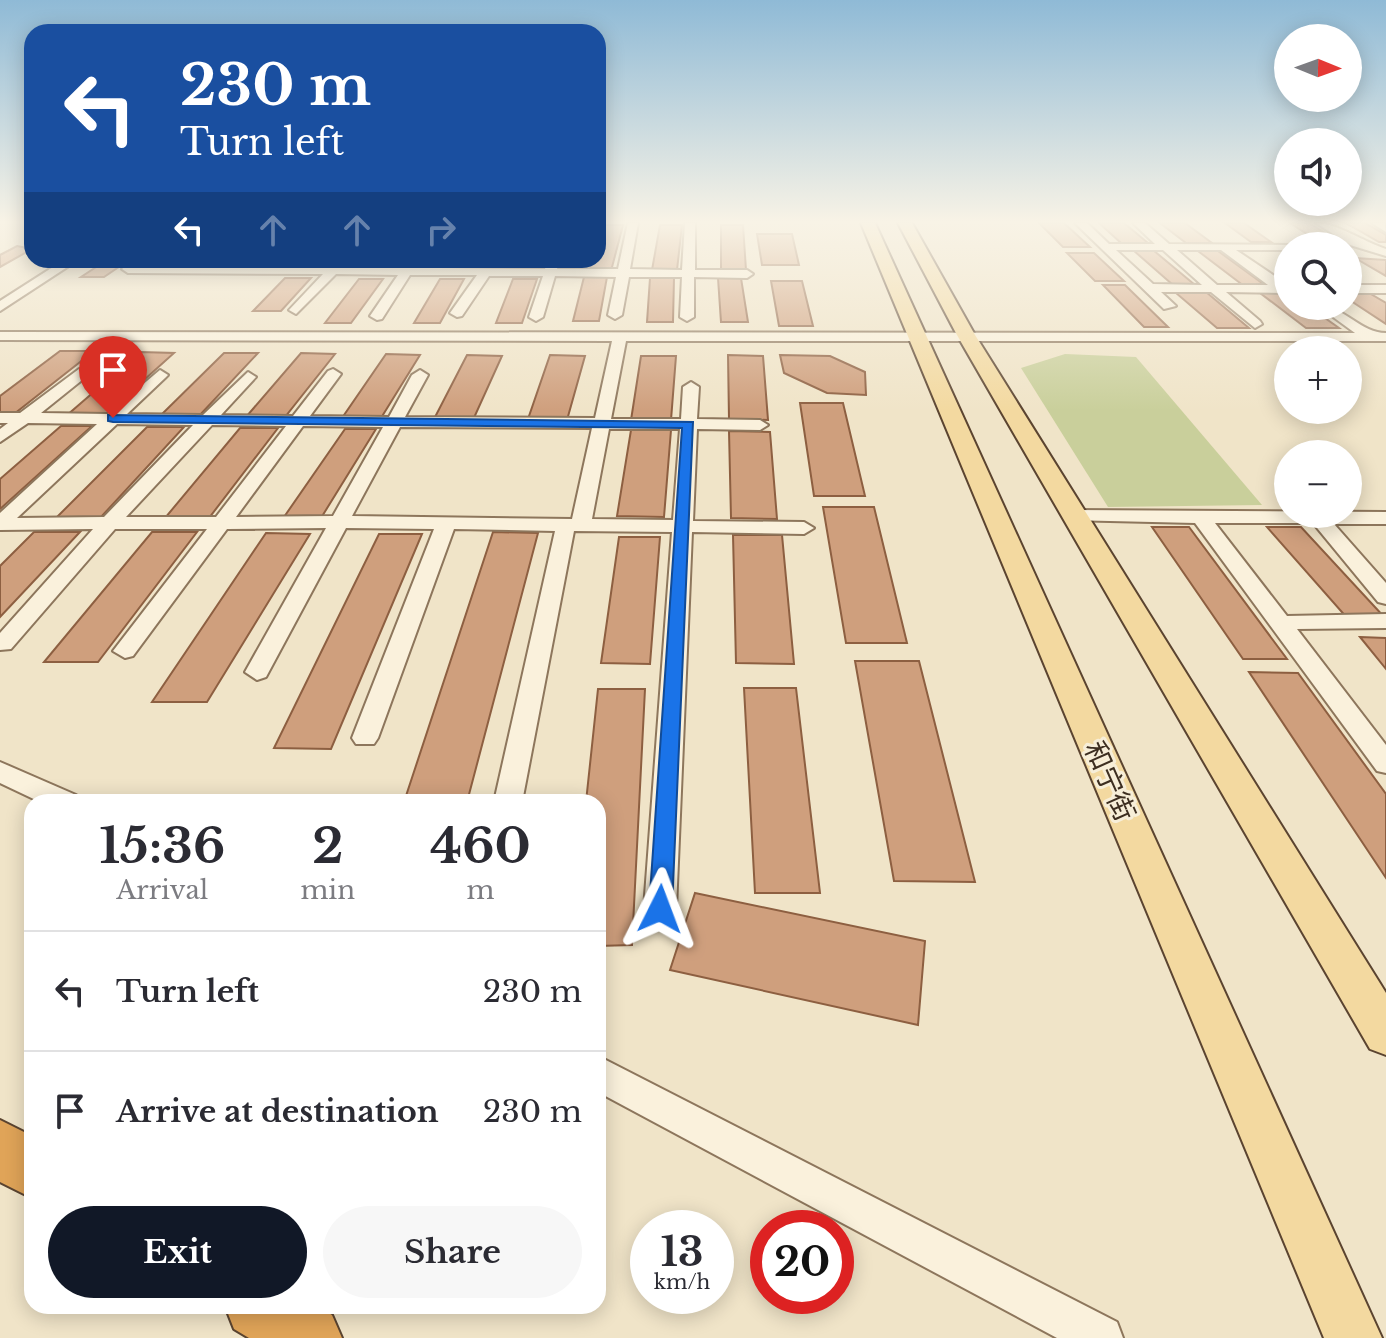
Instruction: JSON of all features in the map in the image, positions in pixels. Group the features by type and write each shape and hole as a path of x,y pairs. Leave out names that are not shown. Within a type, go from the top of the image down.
{"highway":[{"path":"0,1149 24,1164"},
{"path":"270,1314 309,1338"}],"main road":[{"name":"和宁街","path":"895,285 1353,1338"},
{"path":"939,285 1386,1034"}],"street":[{"path":"0,307 7,298 28,285"},
{"path":"296,310 318,285"},
{"path":"377,316 395,285"},
{"path":"457,313 476,285"},
{"path":"536,317 546,285"},
{"path":"615,315 620,285"},
{"path":"686,285 687,317"},
{"path":"1144,285 1169,306"},
{"path":"1209,285 1255,324"},
{"path":"1147,288 1274,289"},
{"path":"1362,290 1383,292"},
{"path":"1349,320 1378,337"},
{"path":"510,794 574,524 602,424 620,335"},
{"path":"0,336 1378,337"},
{"path":"0,437 84,372"},
{"path":"125,651 333,374"},
{"path":"0,523 160,375"},
{"path":"257,672 420,375"},
{"path":"3,644 107,526 248,377"},
{"path":"660,909 691,387"},
{"path":"0,418 760,425"},
{"path":"1074,516 1274,517"},
{"path":"1201,517 1386,764"},
{"path":"1362,518 1386,518"},
{"path":"0,523 107,526 339,522 804,528"},
{"path":"365,738 446,523"},
{"path":"1327,528 1386,597"},
{"path":"1279,623 1386,621"},
{"path":"0,772 48,794"},
{"path":"606,1077 1101,1338"}],"green space":[{"path":"1065,354 1136,357 1262,505 1108,507 1021,368"}],"building":[{"path":"278,285 304,285 281,311 253,311"},
{"path":"354,285 378,285 351,323 325,323"},
{"path":"436,285 460,285 440,323 414,323"},
{"path":"511,285 535,285 522,323 496,323"},
{"path":"582,285 605,285 599,321 573,321"},
{"path":"649,285 674,285 673,322 647,322"},
{"path":"719,285 742,285 748,322 721,322"},
{"path":"772,285 803,285 813,326 779,326"},
{"path":"1103,285 1125,285 1168,327 1144,327"},
{"path":"1206,292 1249,328 1217,328 1176,293"},
{"path":"1260,293 1274,293 1274,304"},
{"path":"1362,293 1369,293 1386,303 1386,324 1362,308"},
{"path":"1295,320 1328,320 1339,328 1306,328"},
{"path":"60,351 94,351 14,414 0,414 0,396"},
{"path":"140,352 174,353 104,416 66,416"},
{"path":"224,353 258,353 199,416 160,416"},
{"path":"301,353 335,354 285,417 246,417"},
{"path":"386,354 420,355 381,418 342,418"},
{"path":"467,355 502,356 473,420 434,419"},
{"path":"550,355 585,356 567,420 528,419"},
{"path":"728,355 763,356 768,420 729,419"},
{"path":"780,355 830,356 865,372 866,395 827,393 784,373"},
{"path":"641,356 676,356 671,420 631,420"},
{"path":"800,403 843,403 865,496 814,496"},
{"path":"61,426 92,426 0,509 0,479"},
{"path":"147,427 184,427 101,517 57,517"},
{"path":"240,428 278,428 209,518 165,518"},
{"path":"345,429 376,429 321,518 284,517"},
{"path":"631,430 671,430 664,517 617,516"},
{"path":"729,431 770,432 777,519 731,518"},
{"path":"823,507 874,507 907,643 846,643"},
{"path":"1152,527 1189,527 1287,659 1243,659"},
{"path":"1267,527 1302,528 1386,619 1348,619"},
{"path":"34,532 80,532 0,617 0,566"},
{"path":"152,532 197,532 98,662 44,662"},
{"path":"493,532 538,533 469,794 407,794"},
{"path":"266,533 310,534 207,702 152,702"},
{"path":"379,534 422,534 331,749 274,748"},
{"path":"733,535 782,535 794,664 736,663"},
{"path":"619,537 660,537 650,664 601,663"},
{"path":"1360,637 1386,638 1386,669"},
{"path":"855,661 919,661 975,882 894,881"},
{"path":"1249,672 1298,673 1386,794 1386,878"},
{"path":"744,688 796,688 820,893 755,893"},
{"path":"598,689 645,689 632,945 606,946 606,794 587,794"},
{"path":"695,893 925,941 918,1025 670,970"}],"route":[{"path":"113,418 688,425 660,909"}]}
